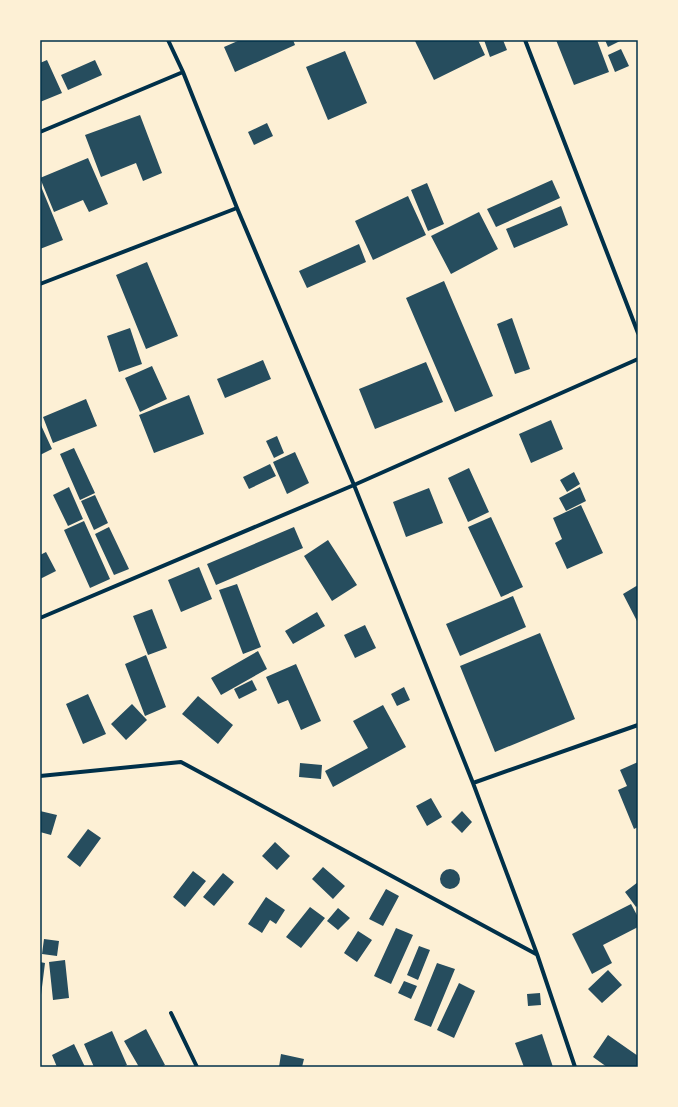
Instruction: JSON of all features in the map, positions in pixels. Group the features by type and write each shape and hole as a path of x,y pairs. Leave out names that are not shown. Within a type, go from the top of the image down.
{"street":[{"path":"168,40 183,72 237,208 354,486 473,783 537,954 575,1067"},
{"path":"525,40 638,333"},
{"path":"40,132 183,72"},
{"path":"40,284 237,208"},
{"path":"40,618 354,486 638,359"},
{"path":"473,783 638,725"},
{"path":"40,776 181,762 537,954"},
{"path":"171,1013 197,1067"}],"building":[{"path":"240,40 293,40 295,45 235,72 224,47"},
{"path":"478,40 485,55 434,80 415,41"},
{"path":"484,40 503,40 507,50 490,57"},
{"path":"556,40 597,40 609,72 574,85"},
{"path":"605,40 622,40 608,47"},
{"path":"621,49 629,66 615,72 608,55"},
{"path":"345,51 367,103 328,120 306,67"},
{"path":"47,60 62,93 40,102 40,63"},
{"path":"95,60 102,75 68,90 61,75"},
{"path":"140,115 162,173 143,181 136,163 101,177 85,135"},
{"path":"267,123 273,136 254,145 248,132"},
{"path":"88,158 108,204 89,212 83,200 54,212 40,178"},
{"path":"552,180 560,198 496,227 487,209"},
{"path":"427,183 444,224 428,231 411,190"},
{"path":"40,184 63,240 40,249"},
{"path":"408,196 426,235 373,260 355,221"},
{"path":"561,206 568,225 514,248 506,229"},
{"path":"479,212 498,249 451,274 431,236"},
{"path":"359,244 366,262 307,288 299,271"},
{"path":"147,262 178,336 146,349 116,275"},
{"path":"444,281 493,396 455,412 406,298"},
{"path":"512,318 530,369 515,374 497,324"},
{"path":"130,328 142,364 119,372 107,336"},
{"path":"263,360 271,379 225,398 217,379"},
{"path":"426,362 443,402 375,429 359,389"},
{"path":"152,366 167,399 140,412 125,378"},
{"path":"189,395 204,434 154,453 139,415"},
{"path":"86,399 97,426 53,443 43,417"},
{"path":"551,420 563,449 531,463 519,434"},
{"path":"40,423 52,449 40,455"},
{"path":"277,436 284,453 274,458 266,441"},
{"path":"74,448 95,493 80,500 60,454"},
{"path":"295,452 309,483 287,494 273,462"},
{"path":"270,464 276,476 249,489 243,477"},
{"path":"469,468 489,512 468,522 448,478"},
{"path":"574,472 580,484 567,492 560,480"},
{"path":"69,487 83,519 68,526 53,495"},
{"path":"580,487 586,501 566,511 559,498"},
{"path":"429,488 443,523 406,537 393,502"},
{"path":"95,495 108,523 94,530 81,501"},
{"path":"581,505 603,553 567,569 555,543 562,539 553,518"},
{"path":"491,517 523,587 501,597 468,527"},
{"path":"84,521 110,579 90,588 64,530"},
{"path":"109,527 129,569 114,575 95,534"},
{"path":"294,527 303,548 216,585 207,564"},
{"path":"328,540 357,585 332,601 304,556"},
{"path":"46,552 56,571 40,579 40,555"},
{"path":"199,567 212,599 181,612 168,580"},
{"path":"237,584 261,647 243,654 219,590"},
{"path":"638,585 638,623 623,594"},
{"path":"513,596 526,627 460,656 446,624"},
{"path":"152,609 167,648 148,655 133,616"},
{"path":"317,612 325,626 293,644 285,631"},
{"path":"365,625 376,648 355,658 344,635"},
{"path":"540,633 575,719 495,752 460,666"},
{"path":"258,651 267,669 221,695 211,678"},
{"path":"146,655 166,707 145,716 125,664"},
{"path":"296,664 321,721 301,730 288,700 278,704 266,677"},
{"path":"252,680 257,690 239,699 234,689"},
{"path":"404,687 410,700 397,706 391,694"},
{"path":"88,694 106,734 83,744 66,704"},
{"path":"198,696 233,725 218,744 182,714"},
{"path":"132,704 147,720 126,740 111,724"},
{"path":"383,705 406,747 333,787 325,771 368,748 353,721"},
{"path":"638,762 638,827 634,829 618,790 627,786 620,770"},
{"path":"300,763 322,765 321,779 299,777"},
{"path":"431,798 442,817 427,826 416,806"},
{"path":"40,811 57,815 51,835 40,832"},
{"path":"462,811 472,822 462,833 451,822"},
{"path":"88,829 101,838 80,867 67,857"},
{"path":"275,842 290,856 277,870 262,856"},
{"path":"323,867 345,886 333,899 312,879"},
{"path":"450,869 457,872 460,879 457,886 450,889 443,886 440,879 443,872"},
{"path":"193,871 206,881 185,907 173,897"},
{"path":"223,873 234,882 214,906 203,897"},
{"path":"638,882 638,905 636,907 625,892"},
{"path":"386,889 399,896 383,926 369,919"},
{"path":"266,897 285,910 276,924 270,920 262,933 248,924"},
{"path":"631,904 638,917 638,927 603,945 612,963 592,974 572,934"},
{"path":"310,907 325,918 301,948 286,937"},
{"path":"338,908 350,918 338,930 327,921"},
{"path":"396,928 413,935 391,984 374,976"},
{"path":"358,931 372,940 357,962 344,953"},
{"path":"44,939 59,941 57,956 42,954"},
{"path":"419,946 430,950 418,980 407,975"},
{"path":"65,960 69,998 53,1000 49,962"},
{"path":"40,962 45,963 41,995 40,995"},
{"path":"437,963 455,969 431,1027 414,1020"},
{"path":"608,970 622,985 602,1003 588,989"},
{"path":"404,981 417,986 411,999 398,993"},
{"path":"459,983 475,991 454,1038 437,1030"},
{"path":"540,993 541,1005 528,1006 527,994"},
{"path":"146,1029 165,1065 161,1067 139,1067 124,1041"},
{"path":"112,1031 127,1065 122,1067 94,1067 84,1044"},
{"path":"542,1034 553,1067 524,1067 515,1043"},
{"path":"608,1035 638,1056 638,1067 607,1067 593,1057"},
{"path":"74,1044 85,1067 57,1067 52,1055"},
{"path":"281,1054 304,1059 302,1067 279,1067"}]}
